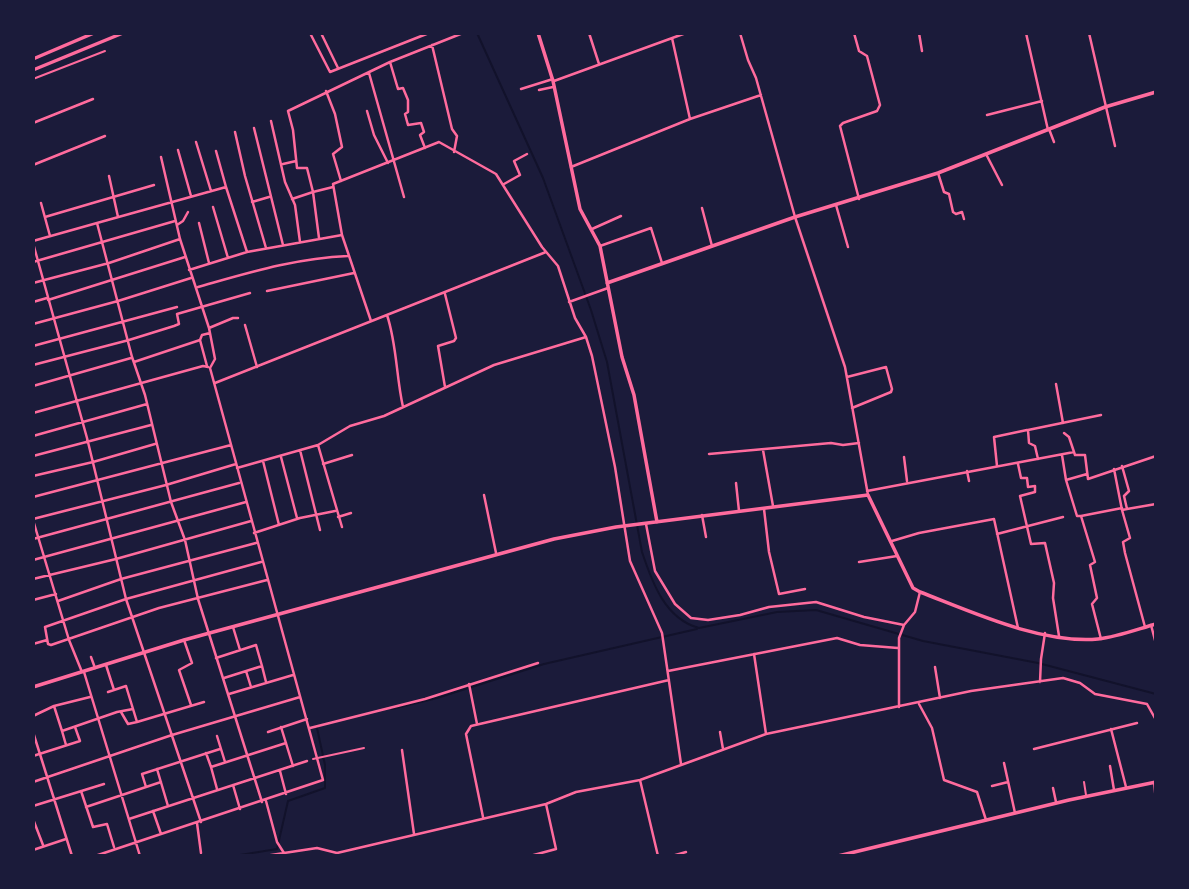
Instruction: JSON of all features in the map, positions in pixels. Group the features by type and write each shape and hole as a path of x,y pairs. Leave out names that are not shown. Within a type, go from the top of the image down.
{"street":[{"path":"33,59 94,33"},
{"path":"33,70 123,33"},
{"path":"310,33 330,72 429,33"},
{"path":"321,33 338,69"},
{"path":"319,239 313,192 307,168 297,169 288,111 390,62 463,33"},
{"path":"538,33 555,87 579,209 600,246 622,357 634,395 657,522"},
{"path":"589,33 599,64"},
{"path":"521,89 686,33"},
{"path":"740,33 761,95 795,217 845,367 867,493 913,588 1018,628 1059,636 1101,639 1153,624 1156,644"},
{"path":"854,33 859,51 867,56 880,105 874,112 842,123 840,127 859,199"},
{"path":"919,33 922,51"},
{"path":"1026,33 1048,129 1054,142"},
{"path":"1089,33 1115,146"},
{"path":"672,38 690,119"},
{"path":"432,45 452,129 457,136 454,152"},
{"path":"33,79 106,51"},
{"path":"390,62 398,88 403,88 408,100 408,112 405,114 408,125 421,123 424,132 420,135 425,148"},
{"path":"369,73 404,197"},
{"path":"539,90 555,87"},
{"path":"327,91 342,148 333,154 341,181"},
{"path":"569,302 662,263 795,217 938,173 1105,107 1156,92"},
{"path":"570,168 690,119 761,95"},
{"path":"33,123 93,99"},
{"path":"987,115 1042,101"},
{"path":"367,111 374,135 388,163"},
{"path":"271,121 292,199 300,242"},
{"path":"254,128 283,245"},
{"path":"235,132 266,248"},
{"path":"33,165 106,136"},
{"path":"196,142 211,191"},
{"path":"292,199 333,187 333,184 439,142 492,171 504,184 546,252 558,266 569,302 586,337 601,397 630,561 662,633 681,764"},
{"path":"178,150 191,196"},
{"path":"216,151 247,252"},
{"path":"986,154 1002,185"},
{"path":"504,184 520,175 514,161 527,155"},
{"path":"33,413 208,367 215,359 209,328 180,239 160,157"},
{"path":"281,164 296,162"},
{"path":"938,173 944,192 949,194 953,212 962,212 964,219"},
{"path":"109,176 118,216"},
{"path":"45,217 154,185"},
{"path":"333,187 342,235 371,321"},
{"path":"201,853 199,822 193,797 126,598 83,422 43,280 35,262 33,242 118,216 227,188"},
{"path":"252,202 270,196"},
{"path":"41,204 50,236"},
{"path":"836,205 848,247"},
{"path":"213,208 228,258"},
{"path":"702,208 712,246"},
{"path":"35,262 183,221 188,212"},
{"path":"592,229 621,216"},
{"path":"97,223 132,357 142,383 166,485 185,540 208,633 255,779 285,854"},
{"path":"199,223 209,263"},
{"path":"600,246 651,228 662,263"},
{"path":"189,270 247,252 342,235"},
{"path":"33,283 109,263 180,239"},
{"path":"215,383 546,252"},
{"path":"196,288 304,260 348,256"},
{"path":"33,302 186,257"},
{"path":"267,291 354,273"},
{"path":"33,324 192,277"},
{"path":"33,365 178,324 177,314 250,293"},
{"path":"445,293 456,338 437,348 445,387"},
{"path":"33,346 177,307"},
{"path":"387,315 396,348 403,407"},
{"path":"209,328 237,318"},
{"path":"245,325 257,367"},
{"path":"95,856 322,782 323,778 256,543 215,383 200,340 200,336 209,333"},
{"path":"141,856 83,672 69,640 33,520 236,466 281,457 318,445 350,426 384,416 494,365 586,337"},
{"path":"134,362 200,340"},
{"path":"33,386 132,357"},
{"path":"846,377 885,367 892,389 891,392 852,408"},
{"path":"1056,384 1063,423"},
{"path":"33,436 147,404"},
{"path":"997,466 994,437 1101,415"},
{"path":"33,456 151,425"},
{"path":"1028,430 1029,443 1035,446 1038,460"},
{"path":"1064,433 1069,437 1075,455 1085,455 1088,479 1156,456"},
{"path":"709,454 859,443"},
{"path":"33,476 156,444"},
{"path":"33,497 231,445"},
{"path":"318,445 342,527"},
{"path":"300,450 320,530"},
{"path":"763,450 773,507"},
{"path":"33,688 208,633 496,553 564,537 867,493 907,481 1018,464 1074,452"},
{"path":"1062,454 1066,480 1077,516 1156,503"},
{"path":"323,464 352,455"},
{"path":"281,457 297,519"},
{"path":"904,457 907,481"},
{"path":"263,461 279,525"},
{"path":"1018,464 1021,478 1027,478 1028,487 1035,486 1036,491 1020,496 1031,544 1045,543 1054,583 1053,598 1059,636"},
{"path":"1122,466 1129,491 1124,496 1127,509"},
{"path":"1114,469 1130,538 1123,542 1125,553 1145,627"},
{"path":"967,471 970,481"},
{"path":"1066,480 1087,474"},
{"path":"33,539 240,482"},
{"path":"736,483 739,512"},
{"path":"484,495 496,553"},
{"path":"33,560 246,502"},
{"path":"764,509 768,545 779,593 805,589"},
{"path":"254,533 297,519 336,511"},
{"path":"338,517 351,513"},
{"path":"702,515 706,537"},
{"path":"1082,516 1095,562 1090,565 1097,598 1092,604 1101,639"},
{"path":"997,534 1063,517"},
{"path":"892,541 919,533 994,519 1018,628"},
{"path":"33,579 251,521"},
{"path":"645,524 655,572 675,604 691,618 708,620 769,607 816,602 904,626"},
{"path":"58,601 121,579 256,543"},
{"path":"859,562 898,555"},
{"path":"262,562 126,598 44,627 47,639 50,645 69,640 133,617 267,580"},
{"path":"899,707 899,638 915,612 920,592"},
{"path":"33,600 55,594"},
{"path":"233,627 240,650"},
{"path":"1040,682 1045,633"},
{"path":"668,671 837,638 860,645 898,648"},
{"path":"33,644 47,639"},
{"path":"184,640 192,663 179,670 191,706"},
{"path":"216,658 256,645 266,682"},
{"path":"754,654 766,734"},
{"path":"91,657 95,668"},
{"path":"310,728 469,687 538,663"},
{"path":"106,665 114,690"},
{"path":"223,678 262,666"},
{"path":"935,667 940,699"},
{"path":"246,671 251,687"},
{"path":"228,695 293,675"},
{"path":"265,856 317,848 337,853 546,804 576,792 640,780 766,734 971,691 1065,678 1083,684 1095,694 1145,703 1149,705 1156,720"},
{"path":"483,818 466,734 469,728 669,680"},
{"path":"107,692 126,686 137,722"},
{"path":"469,687 477,724"},
{"path":"33,716 54,706 90,697"},
{"path":"33,782 172,735 300,697"},
{"path":"121,712 128,724 204,702"},
{"path":"919,704 932,728 944,779 977,792 986,820"},
{"path":"54,706 66,745"},
{"path":"62,731 133,709"},
{"path":"268,732 307,719"},
{"path":"1034,749 1138,723"},
{"path":"33,756 80,741 75,726"},
{"path":"281,727 293,766"},
{"path":"1111,729 1126,787"},
{"path":"33,732 72,856"},
{"path":"720,732 723,749"},
{"path":"242,737 250,735"},
{"path":"216,736 225,762"},
{"path":"211,767 286,743"},
{"path":"317,758 364,748"},
{"path":"146,788 142,774 220,749"},
{"path":"402,750 414,834"},
{"path":"206,753 217,789"},
{"path":"129,819 307,761"},
{"path":"1004,763 1015,813"},
{"path":"1110,766 1114,790"},
{"path":"157,769 168,806"},
{"path":"280,771 286,794"},
{"path":"640,780 658,856"},
{"path":"86,807 161,782"},
{"path":"992,786 1008,782"},
{"path":"1084,782 1087,796"},
{"path":"838,856 1155,782 1156,804"},
{"path":"33,806 104,784"},
{"path":"233,785 240,809"},
{"path":"1053,788 1056,803"},
{"path":"81,790 93,827 107,824 115,849"},
{"path":"530,856 556,849 546,804"},
{"path":"153,811 161,834"},
{"path":"33,819 44,846"},
{"path":"33,850 66,839"},
{"path":"864,849 866,856"},
{"path":"672,856 686,852"}],"waterway":[{"path":"477,33 543,178 591,310 607,362 642,552 655,587 677,617 699,628 777,612 816,610 923,641 1038,663 1156,694"},
{"path":"392,709 437,698 544,664 697,629"},
{"path":"234,856 277,849 288,801 325,788 325,765 317,728"}]}
